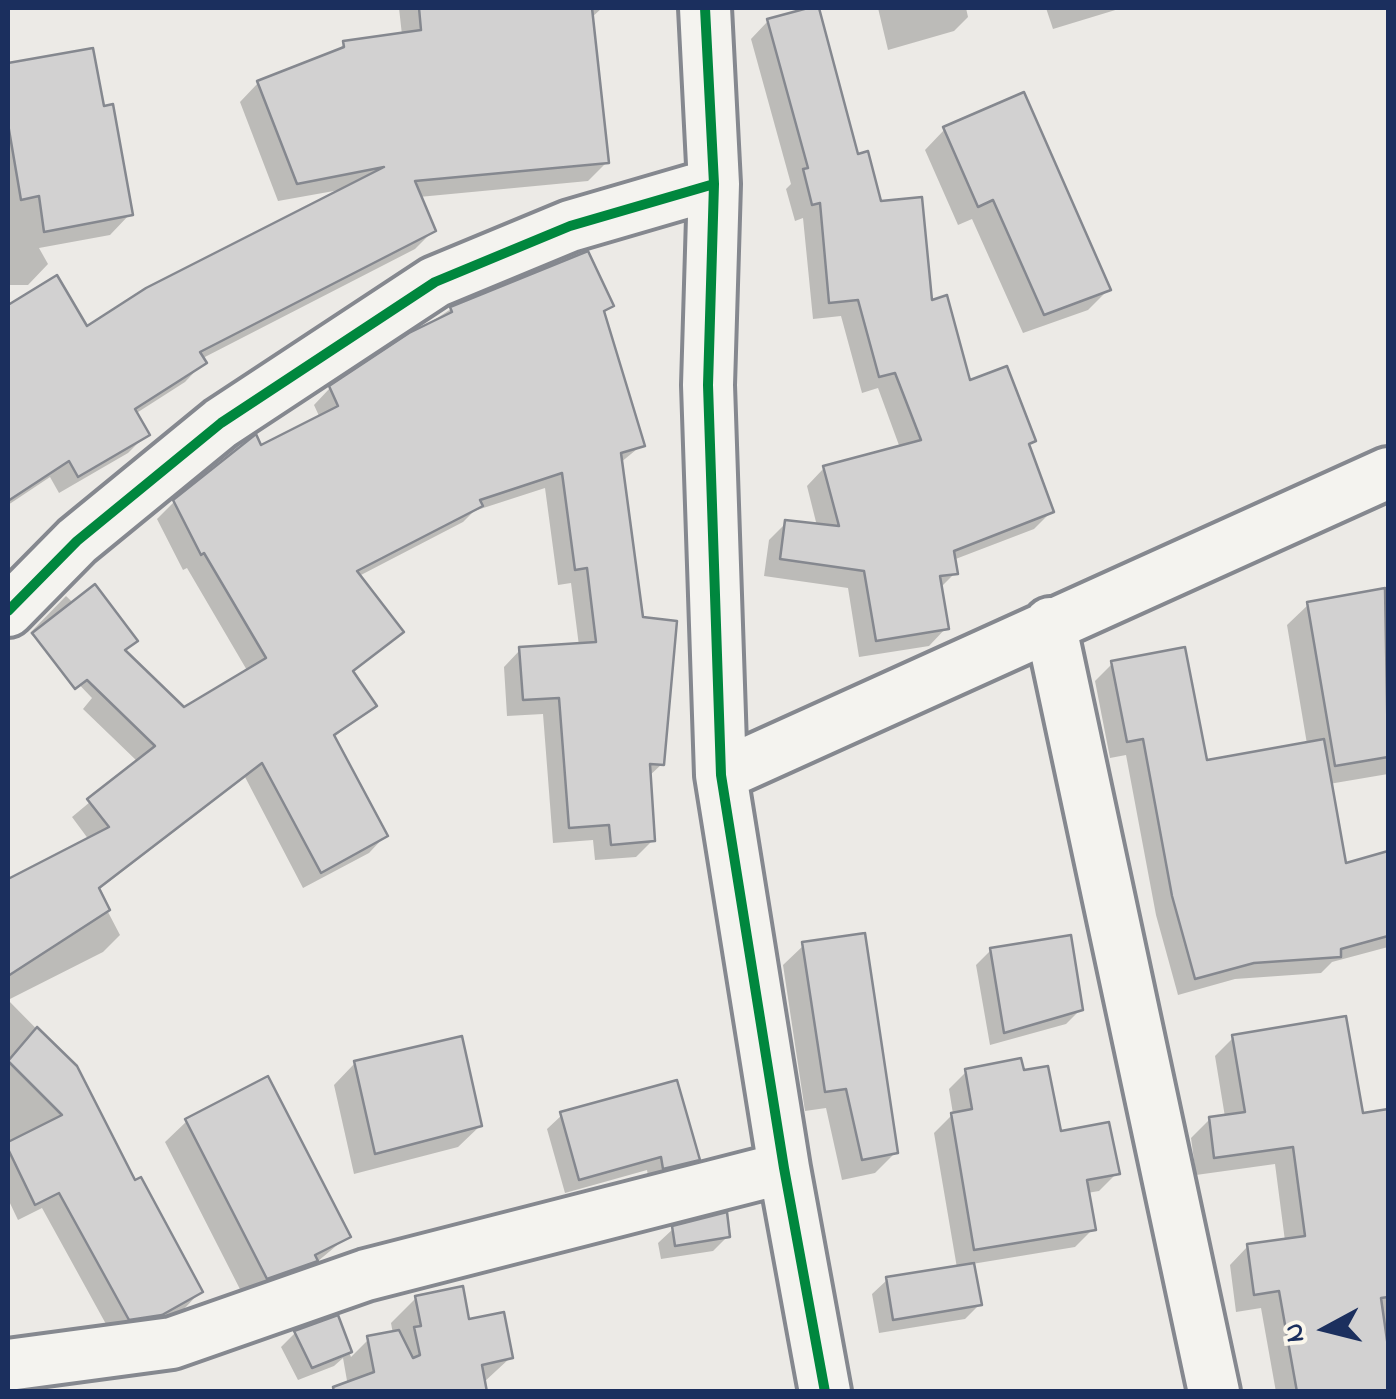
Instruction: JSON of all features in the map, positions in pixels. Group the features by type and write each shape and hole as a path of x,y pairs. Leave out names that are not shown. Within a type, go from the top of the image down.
{"street":[{"path":"705,8 714,184 708,386 722,775 784,1168 826,1392"},
{"path":"8,611 76,540 220,423 436,282 570,226 714,184"},
{"path":"722,775 1388,472"},
{"path":"1050,623 1214,1392"},
{"path":"8,1365 172,1344 366,1275 784,1168"}],"building":[{"path":"419,8 592,8 609,163 415,181 436,231 200,352 207,363 135,409 150,435 78,477 69,461 8,501 8,305 57,275 87,326 146,288 384,167 297,184 257,81 344,47 343,41 421,30"},
{"path":"819,8 858,154 868,151 881,201 922,197 932,300 947,295 970,380 1007,366 1036,441 1029,444 1054,512 954,551 958,574 940,576 949,629 876,641 864,571 780,559 785,520 839,526 823,466 921,440 895,373 879,377 858,300 829,303 820,203 812,205 803,169 808,168 767,19"},
{"path":"93,48 104,106 113,104 133,215 44,232 39,196 21,200 8,124 8,63"},
{"path":"1024,92 1111,290 1044,315 993,200 978,207 943,127"},
{"path":"588,251 614,306 604,311 645,446 621,453 643,617 677,621 664,765 650,764 655,841 611,845 609,825 569,828 559,698 523,700 519,647 596,642 587,568 575,570 562,473 480,500 483,506 357,571 404,632 353,671 377,706 334,735 388,836 321,873 262,763 99,888 110,910 8,976 8,879 109,827 87,799 155,746 87,680 75,689 32,633 95,584 138,641 125,650 184,707 266,658 204,553 201,555 173,500 256,434 261,445 338,406 329,386 409,333 452,312 450,307"},
{"path":"1385,588 1388,757 1335,766 1307,602"},
{"path":"1185,647 1207,760 1324,739 1346,863 1388,851 1388,936 1341,949 1341,957 1254,963 1195,979 1172,896 1143,739 1127,742 1111,661"},
{"path":"865,933 898,1153 862,1160 846,1089 825,1092 802,942"},
{"path":"1071,935 1083,1010 1004,1033 990,948"},
{"path":"1346,1016 1363,1113 1388,1109 1388,1297 1381,1298 1388,1347 1388,1392 1297,1392 1279,1291 1254,1295 1247,1244 1305,1236 1293,1147 1214,1158 1209,1117 1245,1112 1232,1035"},
{"path":"37,1027 77,1066 135,1180 141,1177 203,1292 162,1315 129,1320 59,1193 35,1205 8,1149 8,1142 62,1115 8,1061"},
{"path":"462,1036 482,1126 375,1154 354,1061"},
{"path":"1021,1058 1024,1070 1048,1066 1061,1131 1109,1122 1120,1174 1087,1180 1096,1230 974,1250 951,1113 972,1109 965,1069"},
{"path":"268,1076 351,1237 315,1255 318,1261 267,1279 185,1119"},
{"path":"677,1080 700,1160 663,1169 661,1157 579,1180 560,1112"},
{"path":"727,1212 730,1237 675,1246 672,1226"},
{"path":"974,1263 982,1305 893,1320 886,1277"},
{"path":"463,1286 469,1319 504,1312 513,1358 482,1365 487,1392 334,1392 333,1387 374,1372 367,1336 399,1330 413,1358 420,1355 414,1327 421,1326 415,1296"},
{"path":"338,1315 352,1352 312,1368 294,1331"}],"cycle path":[{"path":"705,8 714,184 708,385 721,775 784,1168 825,1392"},
{"path":"8,611 77,541 221,423 435,282 570,226 714,184"}]}
